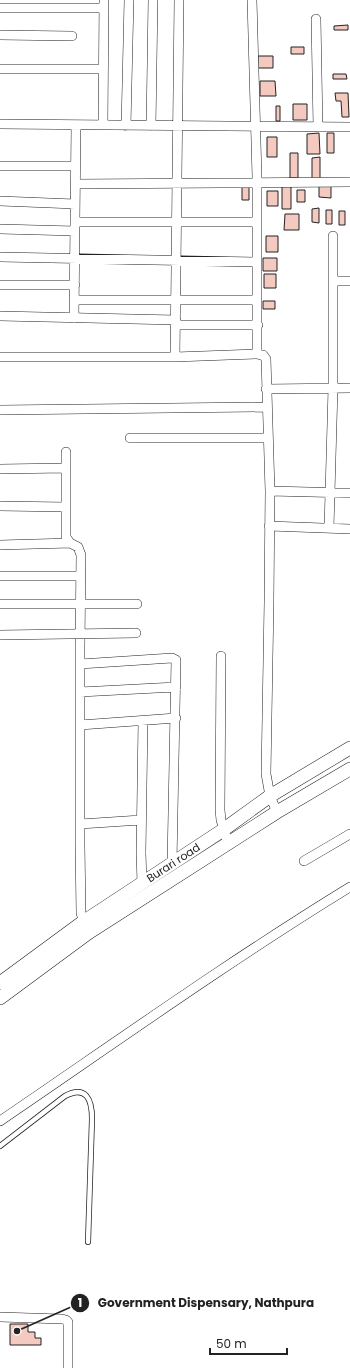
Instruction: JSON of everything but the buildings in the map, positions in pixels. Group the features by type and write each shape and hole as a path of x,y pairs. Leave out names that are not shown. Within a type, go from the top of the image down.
{"main road":[{"name":"Burari road","path":"0,998 142,883 223,830 270,796 350,748"},
{"name":"Burari road","path":"0,983 85,928 350,769"}],"street":[{"path":"126,126 129,0"},
{"path":"151,126 153,0"},
{"path":"175,357 178,0"},
{"path":"252,0 257,183 257,354"},
{"path":"0,8 104,4 103,125"},
{"path":"316,19 318,127"},
{"path":"0,35 72,36"},
{"path":"0,69 103,69"},
{"path":"0,124 350,127"},
{"path":"74,318 76,125"},
{"path":"0,166 75,166"},
{"path":"75,184 350,182"},
{"path":"0,201 75,204"},
{"path":"75,222 257,222"},
{"path":"0,229 75,231"},
{"path":"329,528 334,236"},
{"path":"0,257 257,262"},
{"path":"333,281 350,281"},
{"path":"0,285 75,285"},
{"path":"74,300 257,300"},
{"path":"0,316 258,325"},
{"path":"0,357 175,357 257,354 263,355 266,359 266,407 270,491 266,774 270,796 277,812"},
{"path":"266,388 350,388"},
{"path":"0,410 266,407"},
{"path":"130,438 268,438"},
{"path":"66,452 66,537 70,543"},
{"path":"0,469 66,468"},
{"path":"270,491 350,493"},
{"path":"0,506 66,507"},
{"path":"269,526 350,529"},
{"path":"0,545 70,543 78,547 80,550 81,905 85,928"},
{"path":"0,576 81,576"},
{"path":"0,604 137,604"},
{"path":"0,635 136,633"},
{"path":"221,656 220,810 223,830 228,843"},
{"path":"80,664 172,658 176,660 172,863"},
{"path":"80,692 176,687"},
{"path":"80,726 176,718"},
{"path":"142,883 141,820 143,721"},
{"path":"80,824 141,820"},
{"path":"304,861 350,834"},
{"path":"0,1121 311,910 350,887"},
{"path":"0,1317 66,1320 68,1322 68,1368"}],"lane":[{"path":"0,1146 65,1096 76,1092 87,1096 90,1102 92,1119 88,1242"}],"place":[{"name":"Government Dispensary, Nathpura","path":"17,1331"}]}
